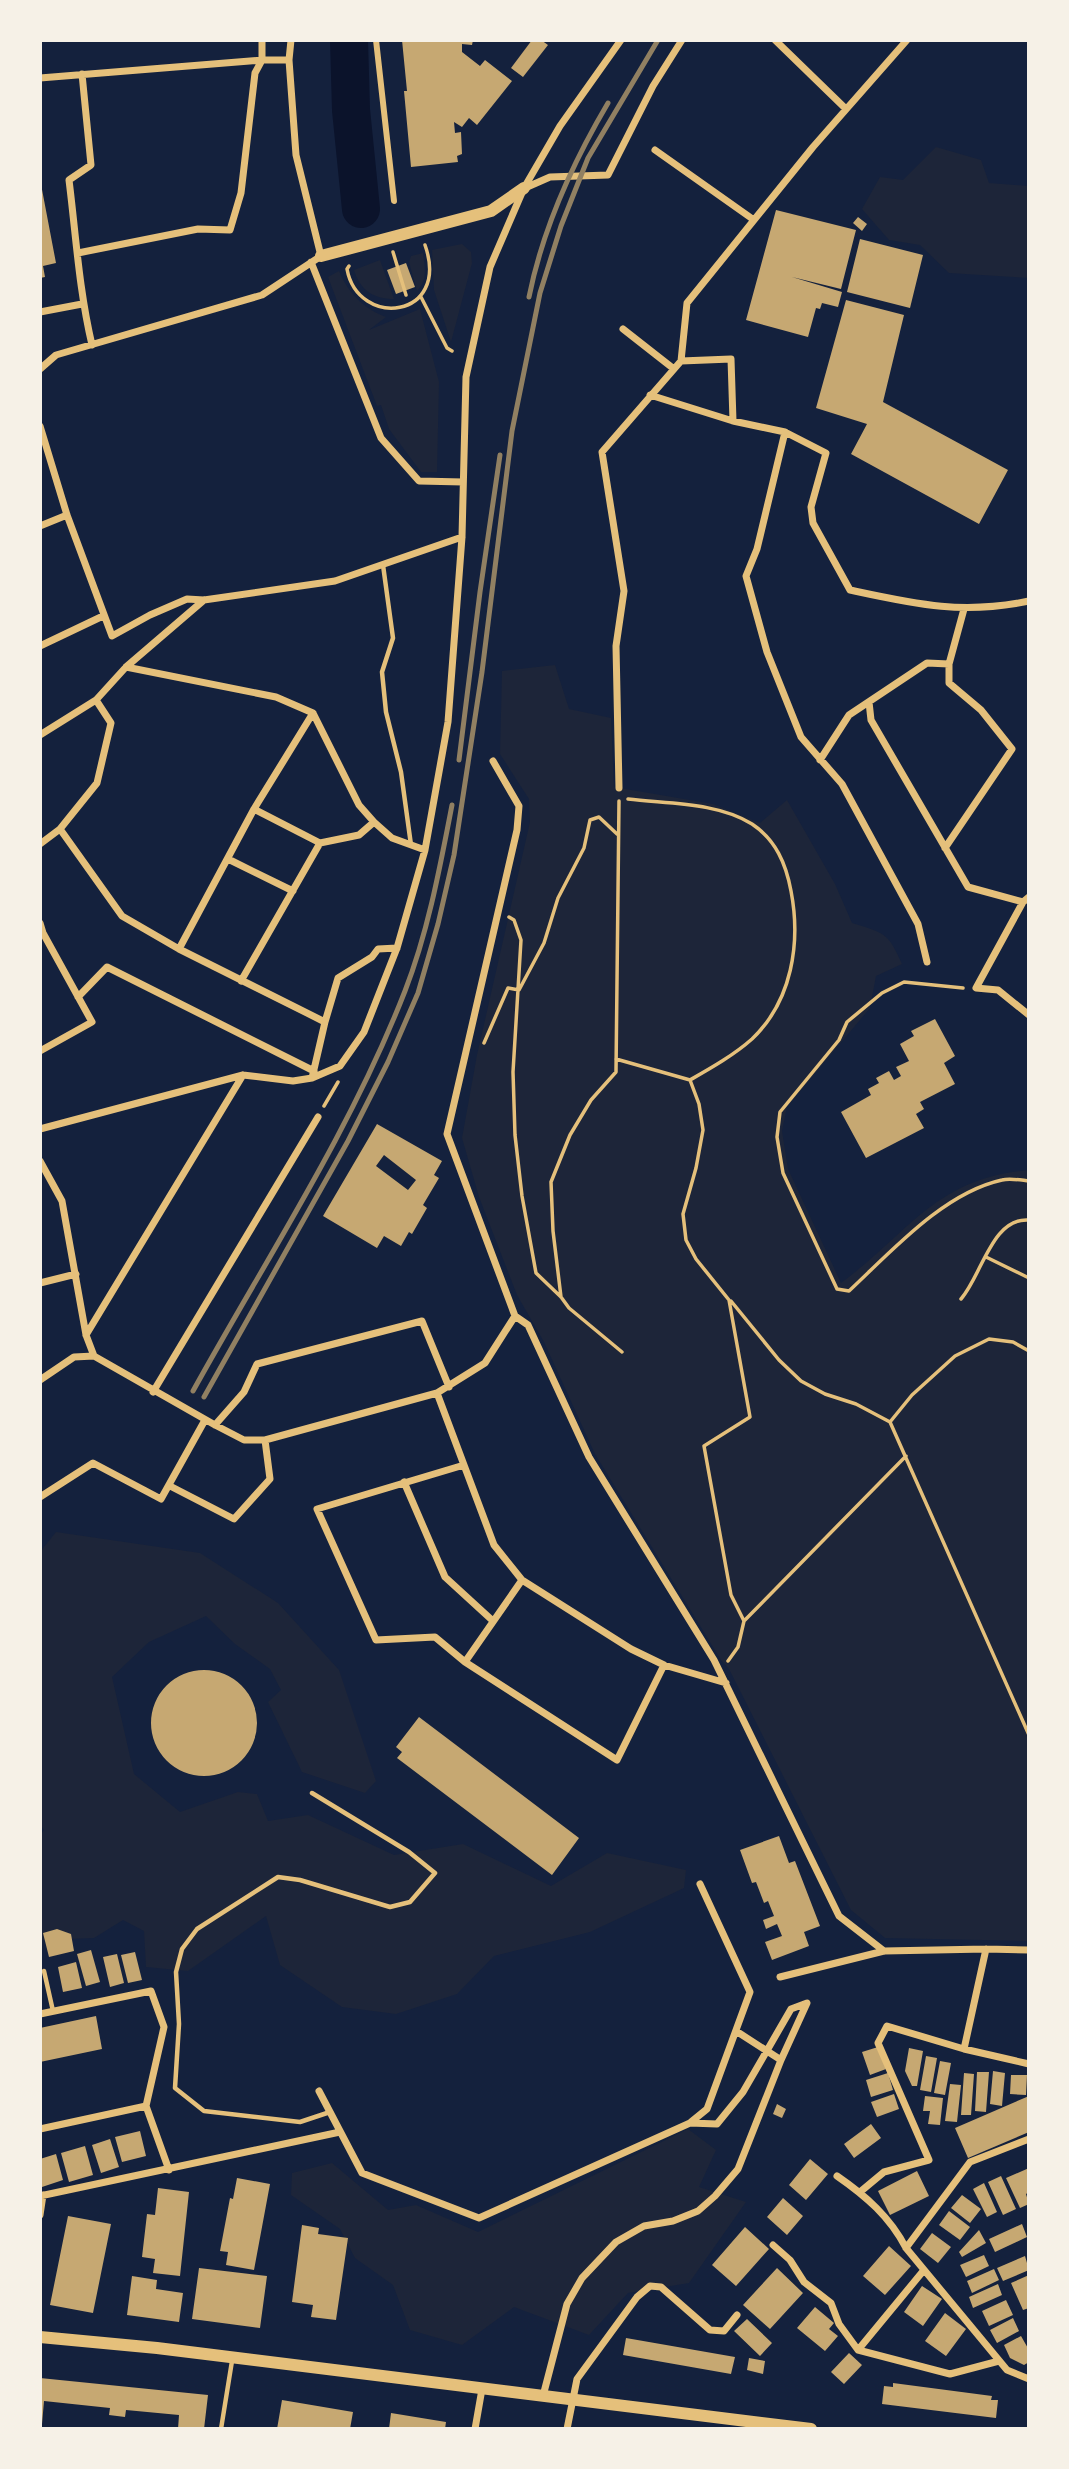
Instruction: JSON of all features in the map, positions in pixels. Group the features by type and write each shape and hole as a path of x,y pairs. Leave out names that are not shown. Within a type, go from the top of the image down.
{"street":[{"path":"78,253 198,229 230,230 241,193 255,73 262,60 262,40"},
{"path":"291,40 289,60 296,155 316,259 381,438 419,481 463,482"},
{"path":"376,40 394,201"},
{"path":"40,1129 243,1075 293,1081 340,1066 364,1032 397,948 425,850 448,722 462,537 466,377 491,267 524,188 560,126 621,40"},
{"path":"40,369 56,355 262,295 316,259 491,211 524,188 550,177 608,176 653,86 682,40"},
{"path":"775,40 846,109"},
{"path":"619,788 616,646 624,591 602,452 681,361 687,303 846,109 907,40"},
{"path":"40,78 289,60"},
{"path":"82,74 91,165 69,180 78,253 77,270 92,345"},
{"path":"654,150 754,220"},
{"path":"40,312 82,304"},
{"path":"624,329 674,369"},
{"path":"681,361 731,359 733,421"},
{"path":"650,395 733,421 785,432 826,453 811,507 813,523 850,590 946,608 1004,607 1029,601"},
{"path":"40,426 67,515 112,636 187,598 204,600 335,581 462,537"},
{"path":"785,432 757,550 746,576 767,652 801,737 842,784 918,925 927,962"},
{"path":"40,526 67,515"},
{"path":"40,735 96,700 126,667 204,600"},
{"path":"945,848 1012,749 981,710 950,683 949,664 964,608"},
{"path":"40,646 103,616"},
{"path":"820,760 849,715 927,663 949,664"},
{"path":"126,667 276,697 313,713 359,805 393,838 425,850"},
{"path":"40,844 60,829 97,782 111,723 96,700"},
{"path":"869,702 871,720 968,887 1026,899 976,988 998,990 1029,1015"},
{"path":"179,949 254,809 313,713"},
{"path":"493,761 519,806 517,830 447,1134 515,1316 528,1325 589,1457 726,1683 839,1916 884,1951"},
{"path":"254,809 320,843 359,835 374,822"},
{"path":"60,829 122,916 179,949 325,1021"},
{"path":"241,981 320,843"},
{"path":"228,859 293,891"},
{"path":"40,923 92,1022 40,1051"},
{"path":"313,1074 338,978 372,957 378,949 397,948"},
{"path":"78,997 107,967 313,1074"},
{"path":"86,1335 243,1075"},
{"path":"153,1392 318,1117"},
{"path":"40,1161 62,1201 86,1335 94,1356"},
{"path":"40,1283 76,1274"},
{"path":"40,1380 74,1357 94,1356 153,1392 244,1440 265,1440 437,1393 485,1363 515,1316"},
{"path":"215,1425 244,1392 257,1364 422,1321 449,1387"},
{"path":"437,1393 494,1545 522,1580 631,1649 664,1665 726,1683"},
{"path":"40,1497 93,1463 161,1499 205,1420"},
{"path":"170,1486 234,1519 270,1479 265,1440"},
{"path":"464,1465 317,1509 376,1640 435,1637 465,1662 617,1760 664,1665"},
{"path":"404,1482 445,1577 493,1621"},
{"path":"465,1662 522,1580"},
{"path":"319,2091 362,2173 479,2218 690,2123 707,2109 750,1992 700,1884"},
{"path":"964,2049 986,1949"},
{"path":"780,1977 884,1951 1029,1950"},
{"path":"40,2014 150,1992 164,2027 146,2106 169,2170"},
{"path":"543,2397 567,2304 582,2278 616,2242 644,2226 673,2221 698,2211 716,2196 737,2169 807,2003 791,2009 743,2092 717,2124 690,2123"},
{"path":"860,2192 884,2172 929,2160 878,2043 887,2026 964,2049 1029,2064"},
{"path":"736,2031 781,2060"},
{"path":"40,2129 146,2106"},
{"path":"40,2215 42,2196 340,2132"},
{"path":"906,2248 970,2162 1029,2139"},
{"path":"837,2176 860,2192 894,2225 906,2248 1007,2370 1029,2379"},
{"path":"773,2245 790,2260 804,2282 831,2303 839,2323 859,2350 950,2374 999,2361"},
{"path":"859,2350 924,2270"},
{"path":"567,2429 577,2379 637,2297 650,2286 661,2287 710,2330 723,2331 737,2315"},
{"path":"40,2337 233,2357 811,2429"},
{"path":"475,2429 482,2389"}],"lane":[{"path":"383,565 393,638 382,672 386,712 401,772 411,845"},
{"path":"312,1793 408,1852 435,1873 410,1902 390,1907 300,1880 278,1877 197,1929 182,1949 176,1972 179,2024 175,2088 204,2111 300,2122 330,2112"},
{"path":"44,1971 53,2011"},
{"path":"221,2429 233,2357"}],"path":[{"path":"351,263 347,269 350,283 370,302 381,307 404,306 421,297 428,286 430,270 425,245"},
{"path":"393,250 407,295"},
{"path":"421,297 447,348 452,351"},
{"path":"561,1297 551,1182 570,1135 591,1100 616,1072 616,1059 618,836 619,798 715,809 749,822 766,834 780,854 795,911 796,939 791,970 780,1002 752,1038 715,1066 690,1080 616,1059"},
{"path":"519,990 544,943 558,898 584,848 590,820 598,817 618,836"},
{"path":"499,910 514,920 521,940 513,1072 515,1135 522,1196 536,1273 569,1308 622,1352"},
{"path":"976,988 947,988 904,982 882,993 847,1023 839,1040 780,1112 776,1137 783,1173 837,1289 849,1291 926,1220 964,1194 1003,1179 1029,1181"},
{"path":"482,1047 508,988 519,990"},
{"path":"318,1117 338,1082 340,1066"},
{"path":"690,1080 699,1104 703,1130 683,1214 686,1240 696,1259 729,1300 779,1360 801,1381 825,1394 856,1404 890,1422 1029,1735"},
{"path":"961,1299 971,1287 997,1235 1014,1221 1029,1220"},
{"path":"986,1257 1029,1278"},
{"path":"729,1300 750,1417 704,1446 731,1595 744,1621"},
{"path":"890,1422 912,1395 955,1356 989,1339 1013,1342 1029,1351"},
{"path":"720,1672 738,1647 744,1621 906,1456"}],"shaded area":[{"path":"936,147 981,160 989,183 1029,186 1029,278 949,273 920,245 889,240 862,209 880,177 903,180"},
{"path":"462,244 471,252 472,263 451,342 434,290 432,250"},
{"path":"423,253 424,278 417,291 409,262 411,256"},
{"path":"380,260 394,299 368,292 354,270"},
{"path":"339,271 347,287 358,299 386,317 369,330 420,309 439,382 437,472 421,472 389,429 381,405 377,406 328,277"},
{"path":"555,665 569,709 611,718 614,787 713,804 760,823 787,800 835,884 852,923 884,935 897,953 902,964 876,976 870,1008 787,1107 782,1131 788,1169 841,1283 946,1196 997,1175 1029,1170 1029,1941 885,1938 851,1910 729,1669 595,1454 544,1342 517,1295 479,1197 462,1138 477,1055 530,822 529,799 500,754 502,671"},
{"path":"56,1532 200,1553 278,1603 339,1670 376,1781 365,1793 302,1772 268,1702 281,1690 270,1669 235,1644 206,1616 149,1642 112,1677 134,1774 180,1812 238,1792 257,1794 268,1821 308,1815 394,1855 463,1844 551,1886 607,1853 686,1870 684,1888 590,1932 494,1956 457,1994 396,2014 342,2007 280,1965 266,1916 188,1971 146,1967 144,1931 123,1920 94,1938 40,1940 40,1835 44,1830 40,1825 40,1552"},
{"path":"688,2129 716,2150 699,2187 746,2202 689,2283 628,2293 589,2335 514,2307 462,2345 410,2330 393,2285 355,2258 340,2229 291,2195 292,2173 332,2163 388,2210 416,2205 478,2232"}],"building":[{"path":"402,40 473,40 472,45 462,44 462,52 480,66 485,60 512,81 477,125 469,118 462,127 454,122 455,133 461,132 462,154 457,156 458,162 411,167"},
{"path":"532,40 541,40 548,45 523,77 511,68"},
{"path":"40,179 56,263 43,266 45,277 40,278"},
{"path":"776,210 856,230 841,289 792,277 842,292 838,307 822,303 820,309 816,308 808,337 746,320"},
{"path":"858,217 867,224 862,231 853,223"},
{"path":"860,239 923,255 910,308 847,292"},
{"path":"406,263 415,287 396,294 387,270"},
{"path":"846,300 904,315 883,402 1008,470 979,524 851,454 867,424 816,408"},
{"path":"935,1019 955,1056 944,1063 955,1084 920,1102 924,1109 916,1114 924,1128 866,1158 841,1112 871,1095 868,1089 879,1083 876,1078 889,1071 894,1080 901,1076 896,1067 909,1061 900,1044 914,1036 911,1031"},
{"path":"377,1124 442,1161 434,1175 439,1178 423,1205 427,1208 412,1234 409,1232 401,1246 384,1236 377,1248 323,1216","holes":["384,1155 416,1180 408,1190 376,1166"]},
{"path":"204,1670 224,1674 242,1685 253,1703 257,1723 253,1743 242,1761 224,1772 204,1776 184,1772 166,1761 155,1743 151,1723 155,1703 166,1685 184,1674"},
{"path":"419,1717 579,1838 552,1875 397,1758 402,1752 396,1747"},
{"path":"779,1836 789,1863 795,1861 820,1926 804,1932 809,1946 772,1960 765,1942 782,1936 777,1924 766,1929 763,1920 774,1916 768,1901 764,1903 756,1882 752,1883 740,1850"},
{"path":"57,1929 71,1934 74,1951 49,1957 43,1933"},
{"path":"91,1950 100,1982 86,1986 77,1954"},
{"path":"135,1952 142,1980 128,1983 121,1955"},
{"path":"117,1954 124,1983 110,1987 103,1957"},
{"path":"76,1962 82,1988 63,1992 58,1967"},
{"path":"96,2016 102,2049 40,2062 40,2028"},
{"path":"878,2047 886,2069 870,2075 862,2052"},
{"path":"909,2048 923,2051 917,2086 912,2086 905,2071"},
{"path":"926,2056 937,2058 931,2092 920,2090"},
{"path":"940,2061 951,2063 945,2095 934,2093"},
{"path":"993,2071 1005,2073 1002,2106 990,2104"},
{"path":"977,2072 989,2072 986,2112 975,2111"},
{"path":"888,2073 893,2090 871,2097 866,2080"},
{"path":"964,2073 974,2074 971,2115 961,2115"},
{"path":"1011,2075 1027,2075 1026,2095 1010,2094"},
{"path":"950,2084 961,2085 957,2122 945,2121"},
{"path":"894,2094 899,2109 877,2117 871,2102"},
{"path":"925,2096 943,2098 940,2125 928,2124 930,2111 923,2111"},
{"path":"1029,2096 1029,2132 968,2158 955,2128"},
{"path":"777,2104 786,2109 782,2118 773,2114"},
{"path":"871,2124 881,2138 854,2158 844,2144"},
{"path":"140,2131 146,2156 122,2162 115,2137"},
{"path":"110,2139 119,2167 101,2173 92,2145"},
{"path":"85,2146 93,2175 69,2182 61,2153"},
{"path":"56,2154 63,2180 42,2187 40,2159"},
{"path":"810,2159 828,2174 806,2200 789,2185"},
{"path":"1029,2168 1029,2192 1026,2194 1029,2204 1020,2208 1006,2178"},
{"path":"917,2171 929,2196 890,2215 878,2191"},
{"path":"1001,2176 1016,2209 1003,2215 988,2182"},
{"path":"237,2178 270,2184 254,2270 226,2265 228,2252 220,2251 230,2198 233,2199"},
{"path":"984,2183 997,2212 987,2217 973,2189"},
{"path":"158,2188 189,2192 180,2276 153,2273 155,2259 142,2257 147,2214 155,2215"},
{"path":"962,2195 981,2209 970,2223 951,2208"},
{"path":"783,2198 803,2216 787,2235 767,2217"},
{"path":"949,2211 970,2227 960,2240 939,2225"},
{"path":"68,2216 111,2224 93,2313 50,2305"},
{"path":"1022,2224 1027,2237 995,2252 989,2239"},
{"path":"302,2225 319,2228 318,2234 348,2238 336,2320 311,2317 313,2305 292,2302"},
{"path":"745,2227 769,2249 736,2286 712,2265"},
{"path":"979,2230 986,2243 962,2257 959,2252"},
{"path":"932,2233 951,2247 938,2263 920,2249"},
{"path":"889,2246 911,2266 885,2295 863,2276"},
{"path":"984,2255 989,2266 966,2277 960,2265"},
{"path":"1025,2256 1029,2270 1003,2281 997,2268"},
{"path":"199,2268 267,2276 260,2328 192,2319"},
{"path":"777,2268 803,2293 770,2329 743,2305"},
{"path":"994,2269 999,2280 972,2293 967,2281"},
{"path":"1029,2275 1029,2308 1023,2310 1011,2283"},
{"path":"132,2276 157,2280 156,2289 183,2293 179,2322 127,2315"},
{"path":"998,2284 1002,2295 973,2308 969,2297"},
{"path":"922,2286 942,2299 923,2326 904,2312"},
{"path":"1006,2300 1013,2315 989,2326 982,2311"},
{"path":"815,2307 834,2323 829,2329 838,2336 825,2351 797,2328"},
{"path":"945,2313 966,2329 946,2356 925,2341"},
{"path":"1013,2318 1019,2331 997,2343 990,2330"},
{"path":"747,2319 772,2343 760,2356 734,2331"},
{"path":"1021,2336 1029,2350 1029,2362 1024,2365 1010,2358 1004,2345"},
{"path":"626,2338 735,2357 731,2374 623,2355"},
{"path":"849,2353 862,2365 844,2384 831,2372"},
{"path":"749,2358 765,2361 763,2374 747,2370"},
{"path":"40,2378 208,2395 204,2429 178,2429 179,2415 126,2410 125,2417 109,2415 110,2408 44,2401 40,2424"},
{"path":"893,2383 992,2396 991,2400 998,2400 996,2418 882,2404 884,2386 893,2387"},
{"path":"282,2400 353,2412 350,2429 277,2429"},
{"path":"391,2413 446,2422 445,2429 389,2429"}],"waterway":[{"path":"349,40 351,110 361,209"}],"railway":[{"path":"204,1397 348,1141 388,1062 418,993 454,855 482,672 512,431 540,293 561,226 588,158 658,40"},
{"path":"529,297 542,246 560,197 582,149 608,103"},
{"path":"459,760 500,455"},
{"path":"193,1391 333,1145 383,1043 420,946 433,899 452,805"}]}
